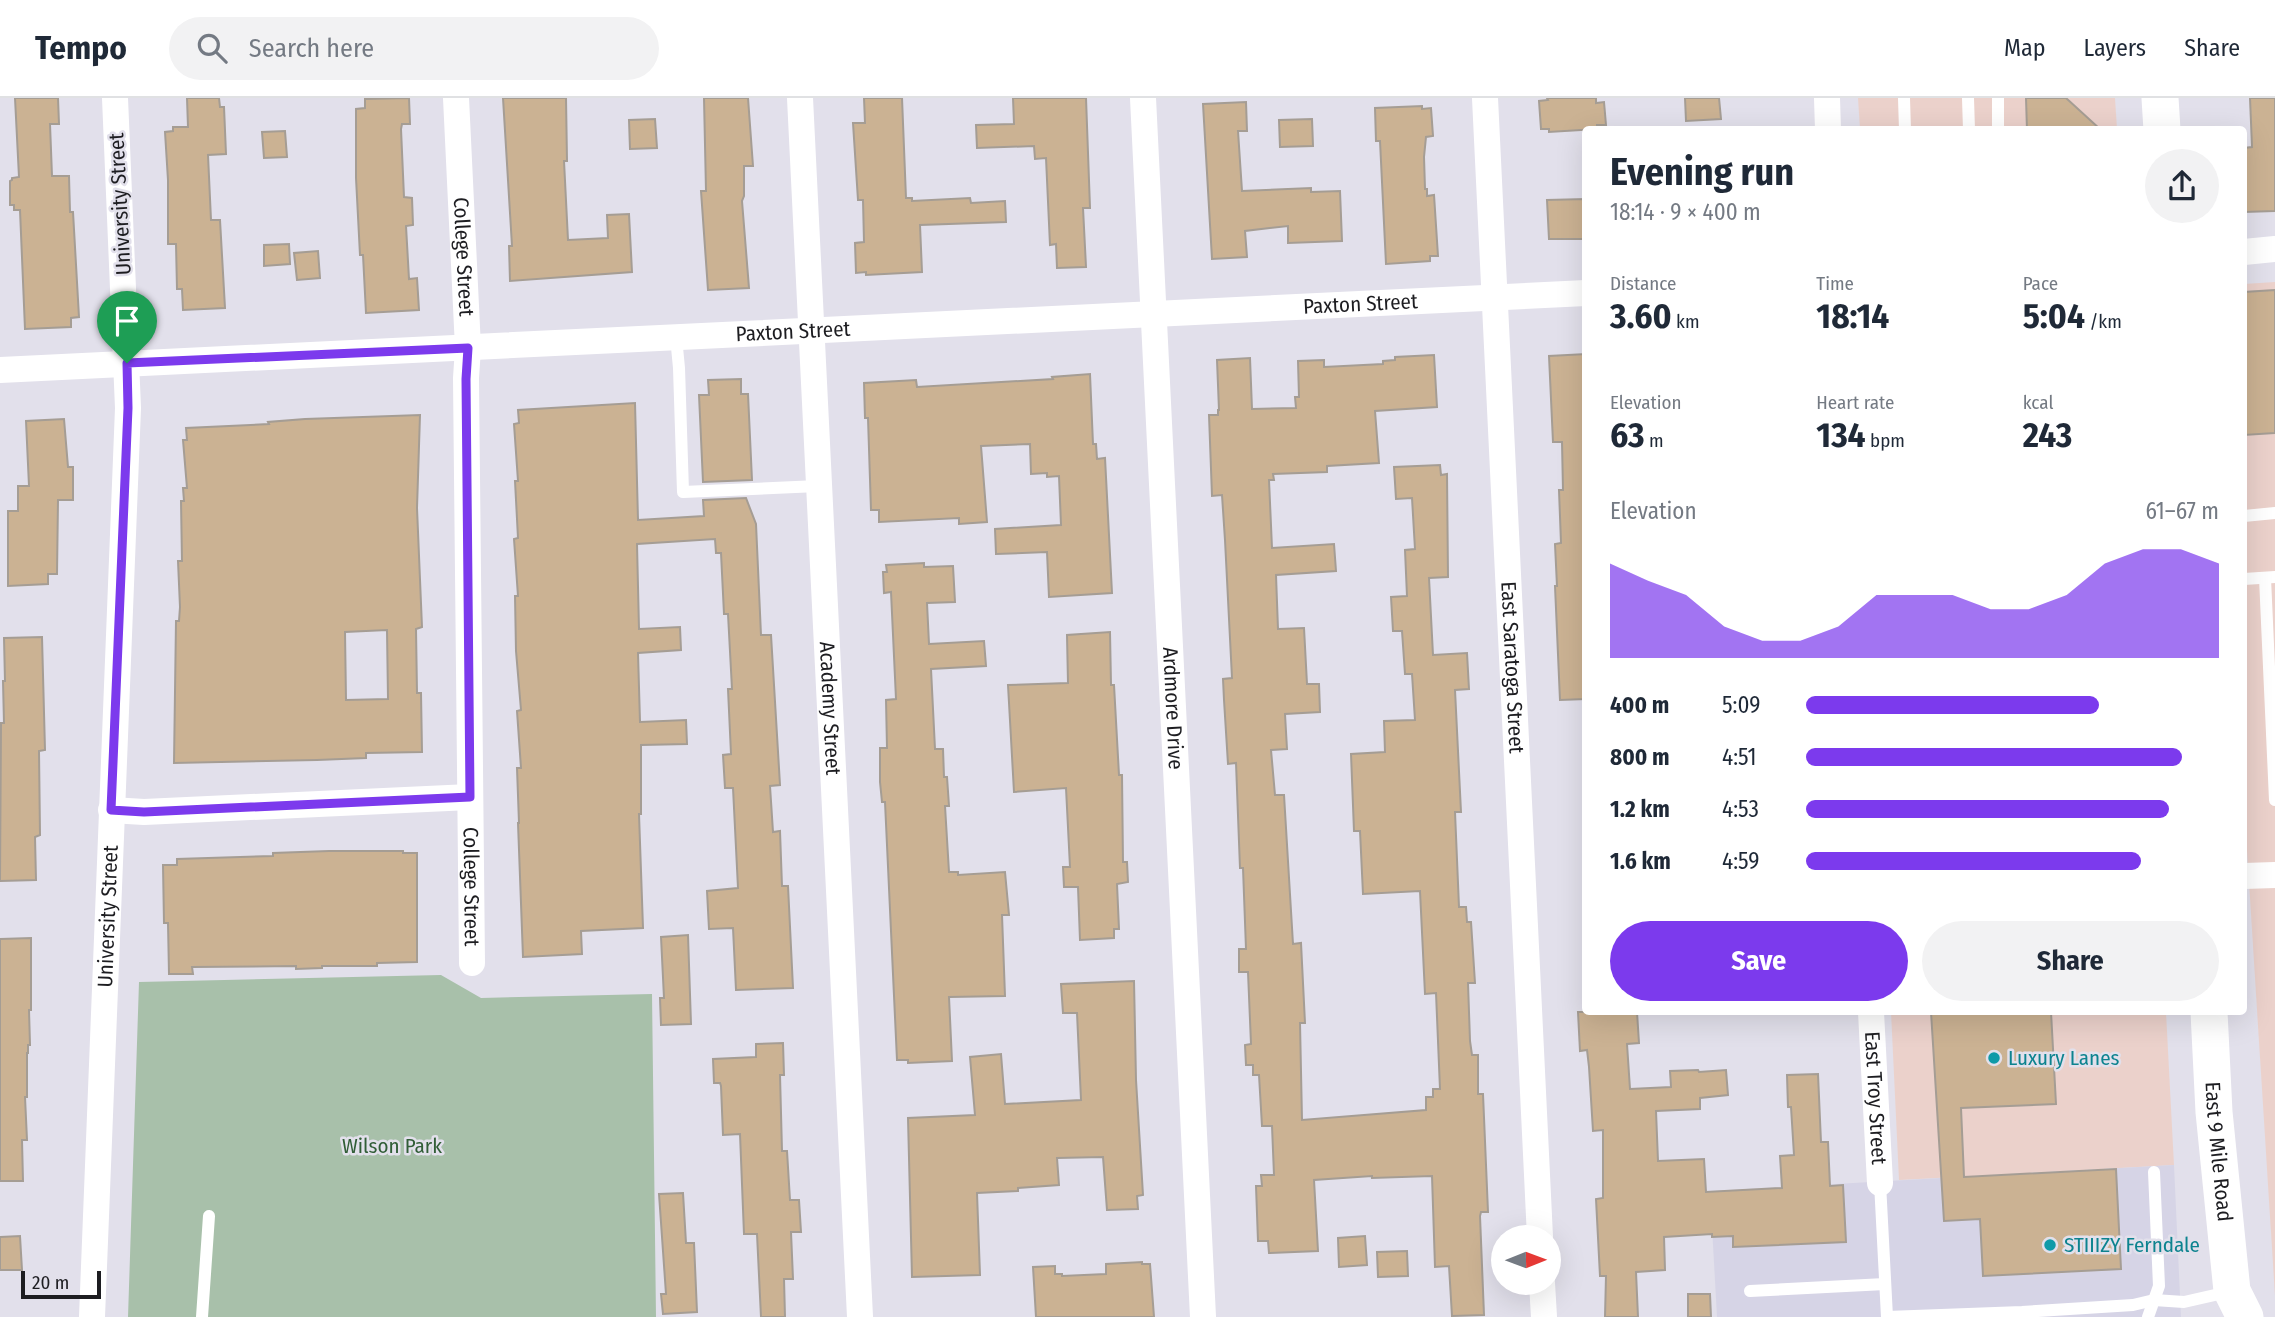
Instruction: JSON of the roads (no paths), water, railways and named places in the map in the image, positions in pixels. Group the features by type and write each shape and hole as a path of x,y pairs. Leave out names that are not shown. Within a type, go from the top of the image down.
{"main road":[{"path":"2160,98 2162,126"},
{"name":"East 9 Mile Road","path":"2209,1015 2214,1112 2233,1308"}],"street":[{"name":"University Street","path":"92,1317 128,408 115,98"},
{"name":"College Street","path":"456,98 468,348 466,379 472,963"},
{"name":"Academy Street","path":"800,98 860,1317"},
{"name":"Ardmore Drive","path":"1143,98 1203,1317"},
{"name":"East Saratoga Street","path":"1485,98 1539,1225"},
{"path":"1827,98 1828,126"},
{"path":"2247,251 2275,249"},
{"name":"Paxton Street","path":"0,370 1582,293"},
{"path":"111,810 144,812 470,797"},
{"path":"2247,876 2275,874"},
{"name":"East Troy Street","path":"1871,1015 1880,1183"},
{"path":"1543,1295 1544,1317"}],"lane":[{"path":"1904,98 1905,126"},
{"path":"1968,98 1969,126"},
{"path":"1998,98 1998,126"},
{"path":"676,336 680,368 683,492 818,486"},
{"path":"2247,516 2275,513"},
{"path":"2247,579 2270,578 2275,800"},
{"path":"2148,1317 2159,1286 2154,1172"},
{"path":"1880,1183 1887,1317 2133,1305 2154,1300 2233,1308"},
{"path":"202,1317 209,1216"},
{"path":"1749,1291 1885,1284"}],"place":[{"name":"Luxury Lanes","path":"1994,1058"},
{"name":"STIIIZY Ferndale","path":"2050,1245"}],"park label":[{"name":"Wilson Park","path":"392,1146"}]}
